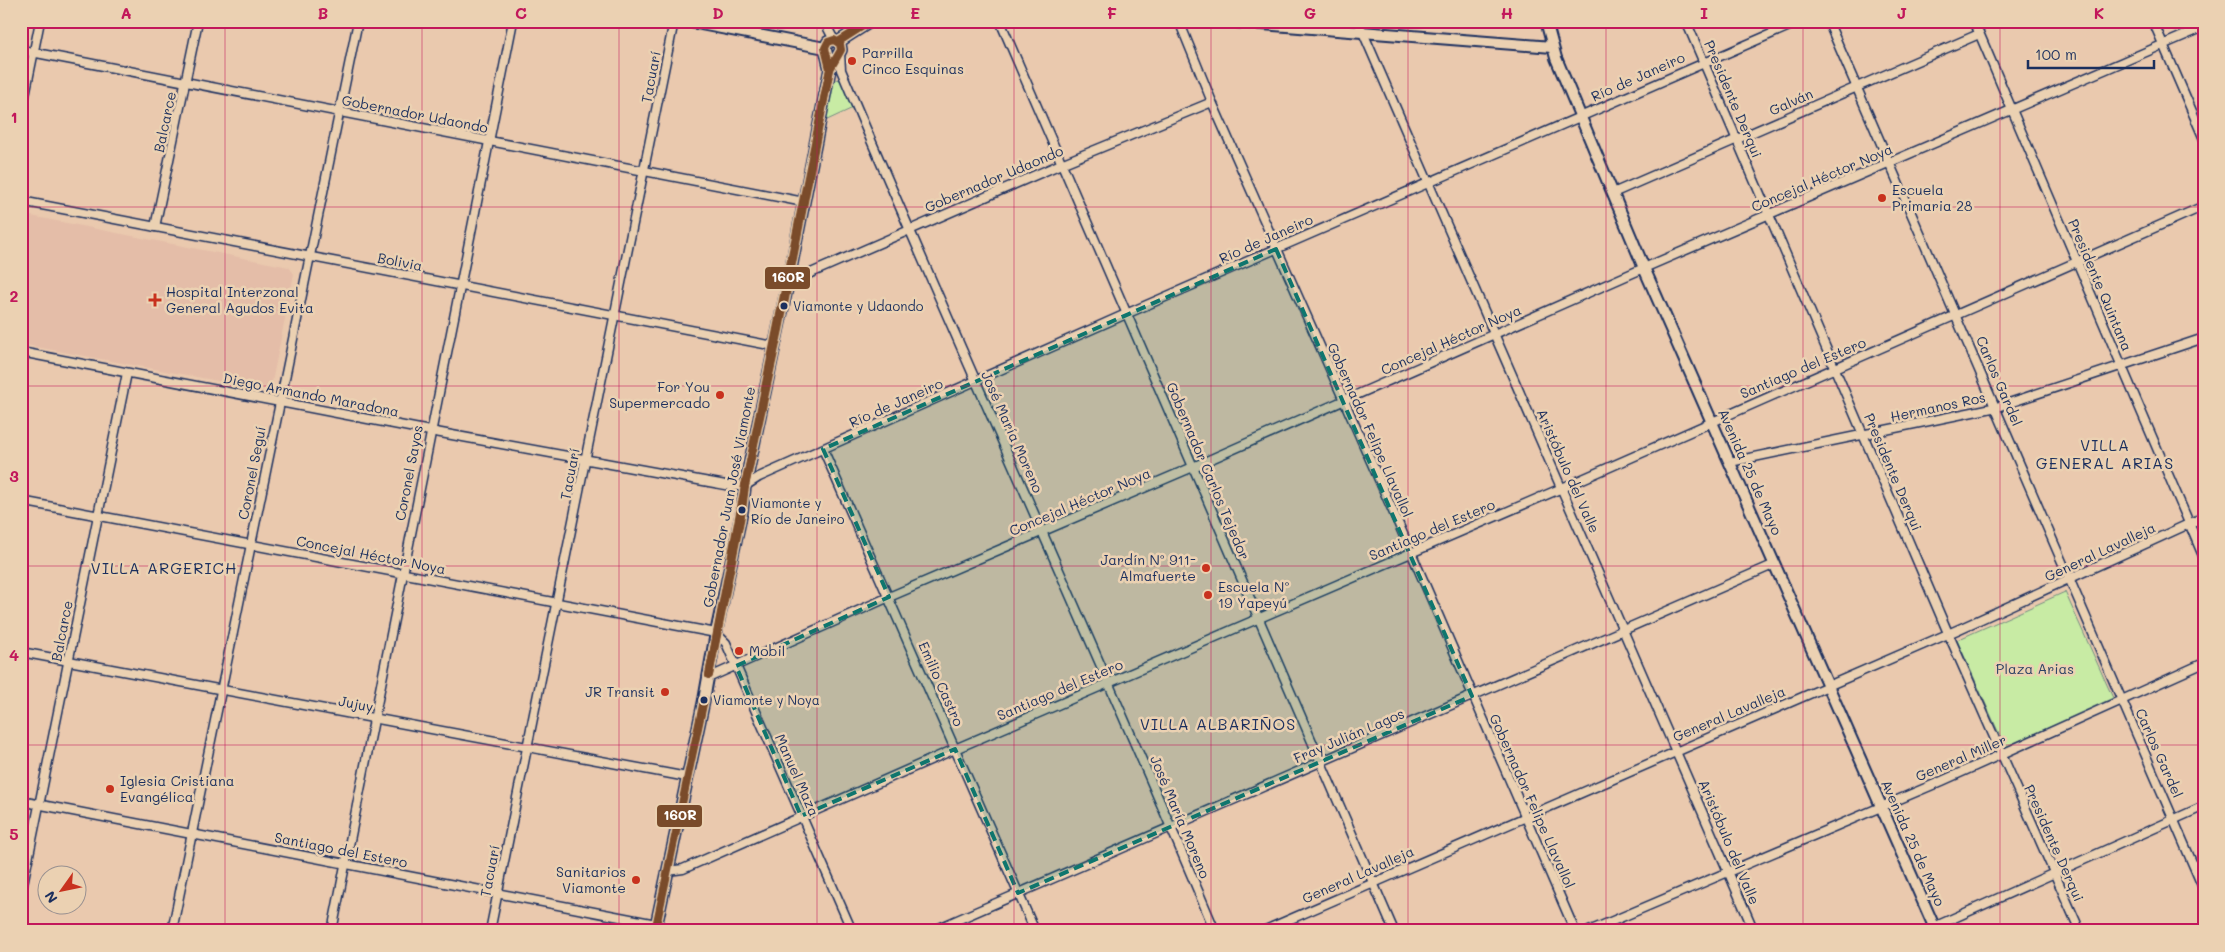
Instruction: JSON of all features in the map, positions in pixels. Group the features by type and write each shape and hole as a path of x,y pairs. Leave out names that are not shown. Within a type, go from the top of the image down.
{"street":[{"path":"21,115 40,21"},
{"name":"Balcarce","path":"155,227 198,21"},
{"name":"Coronel Seguí","path":"172,931 358,21"},
{"name":"Coronel Sayos","path":"332,931 513,21"},
{"name":"Tacuarí","path":"490,931 614,316 645,172 674,21"},
{"path":"685,21 826,50 832,56 838,54 841,47 824,21"},
{"path":"826,50 828,42 836,41 871,21"},
{"name":"Gobernador Carlos Tejedor","path":"1000,21 1394,931"},
{"name":"Gobernador Felipe Llavallol","path":"1179,21 1212,102 1411,552 1575,931"},
{"path":"1223,21 1552,47"},
{"name":"Aristóbulo del Valle","path":"1358,21 1754,931"},
{"name":"Avenida 25 de Mayo","path":"1546,21 1552,47 1644,268 1829,685 1932,929"},
{"name":"Presidente Derqui","path":"1686,21 1948,633 2080,931"},
{"name":"Río de Janeiro","path":"745,486 823,449 1126,314 1801,21"},
{"name":"Carlos Gardel","path":"1828,21 1997,407 2204,890"},
{"name":"Presidente Quintana","path":"1974,21 2204,558"},
{"path":"2153,21 2204,138"},
{"name":"Concejal Héctor Noya","path":"708,678 889,597 1193,468 1644,268 2204,27"},
{"name":"Galván","path":"1613,193 1979,34"},
{"name":"Gobernador Udaondo","path":"21,50 804,202"},
{"name":"Gobernador Juan José Viamonte","path":"826,50 830,69"},
{"name":"Gobernador Juan José Viamonte","path":"656,928 742,511 745,486 788,283 830,69 838,54"},
{"name":"José María Moreno","path":"838,54 842,70 909,230 1043,532 1215,931"},
{"name":"Gobernador Udaondo","path":"788,283 1061,164 1212,102"},
{"name":"Bolivia","path":"21,200 774,346"},
{"name":"Santiago del Estero","path":"668,871 683,869 955,748 1562,488 1712,420 2204,206"},
{"name":"Hermanos Ros","path":"1730,462 1997,407 2204,338"},
{"name":"Diego Armando Maradona","path":"21,352 586,460 732,486 745,486"},
{"name":"Balcarce","path":"21,894 127,372"},
{"name":"Emilio Castro","path":"823,449 1035,931"},
{"name":"Concejal Héctor Noya","path":"21,501 716,633"},
{"name":"General Lavalleja","path":"1263,931 2070,580 2204,517"},
{"name":"Fray Julián Lagos","path":"932,931 1776,564"},
{"name":"Manuel Maza","path":"716,633 726,643 852,931"},
{"name":"Jujuy","path":"21,652 373,720 687,777"},
{"name":"General Miller","path":"1589,931 2002,755 2204,663"},
{"name":"Santiago del Estero","path":"21,801 498,892 656,928"},
{"path":"1932,929 2204,806"}],"highlighted area":[{"path":"1276,249 1472,696 1018,893 955,749 801,816 736,666 889,597 823,449"}],"shaded area":[{"name":"Hospital Interzonal General Agudos Evita","path":"21,214 289,267 294,274 271,387 266,390 21,344"}],"green space":[{"path":"837,79 843,81 855,107 825,121 833,82"},
{"name":"Plaza Arias","path":"2065,592 2113,698 2005,747 1957,640"}],"transit line":[{"name":"160R","path":"838,42 871,21"},
{"name":"160R","path":"834,40 840,44 841,50 830,69 825,48 828,42 834,40"},
{"name":"160R","path":"745,486 830,69"},
{"name":"160R","path":"745,486 779,330 830,69"},
{"name":"160R","path":"709,675 745,486"},
{"name":"160R","path":"709,675 742,511 745,486"},
{"name":"160R","path":"655,931 704,700"}],"place":[{"name":"Parrilla Cinco Esquinas","path":"852,61"},
{"name":"Escuela Primaria 28","path":"1882,198"},
{"name":"Hospital Interzonal General Agudos Evita","path":"155,300"},
{"name":"Viamonte y Udaondo","path":"784,306"},
{"name":"For You Supermercado","path":"720,395"},
{"name":"Viamonte y Río de Janeiro","path":"742,510"},
{"name":"Jardín Nº 911- Almafuerte","path":"1206,568"},
{"name":"Escuela Nº 19 Yapeyú","path":"1208,595"},
{"name":"Mobil","path":"739,651"},
{"name":"JR Transit","path":"665,692"},
{"name":"Viamonte y Noya","path":"704,700"},
{"name":"Iglesia Cristiana Evangélica","path":"110,789"},
{"name":"Sanitarios Viamonte","path":"636,880"}],"district":[{"name":"VILLA GENERAL ARIAS","path":"2105,454"},
{"name":"VILLA ARGERICH","path":"164,568"},
{"name":"VILLA ALBARIÑOS","path":"1218,724"}]}
